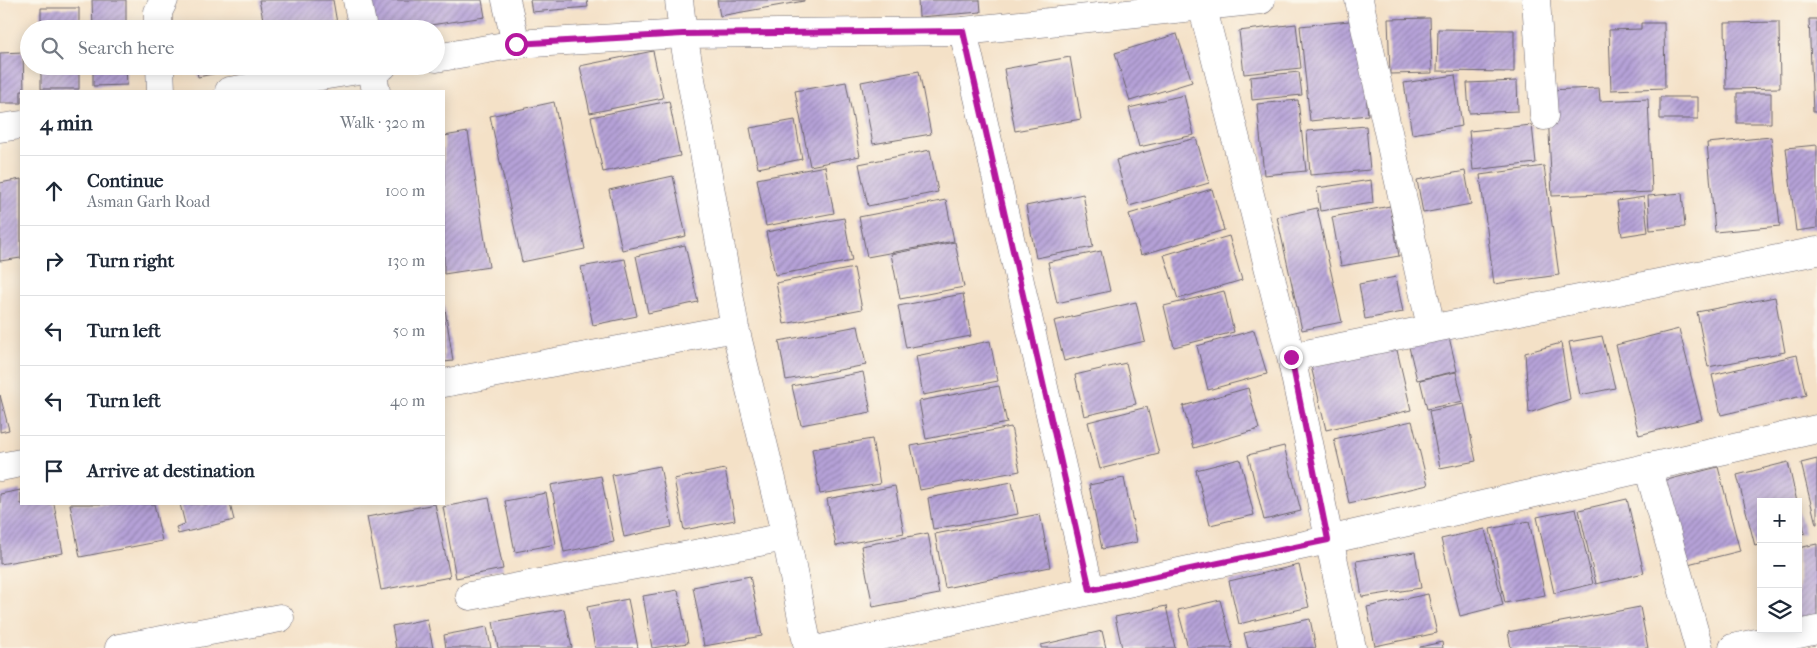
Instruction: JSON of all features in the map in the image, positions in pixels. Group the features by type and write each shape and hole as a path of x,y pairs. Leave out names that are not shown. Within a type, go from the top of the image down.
{"street":[{"path":"158,20 158,12 164,0"},
{"path":"357,0 361,20"},
{"path":"506,0 516,44"},
{"path":"679,0 683,34 734,328 786,537 808,648"},
{"path":"445,56 516,44 683,34 963,31 1202,4 1261,0"},
{"path":"1359,0 1431,327"},
{"path":"1536,0 1544,116"},
{"path":"1202,4 1291,357 1352,648"},
{"path":"963,31 1090,590"},
{"path":"160,75 161,90"},
{"path":"243,90 361,75"},
{"path":"0,128 20,125"},
{"path":"1291,357 1431,327 1816,255"},
{"path":"445,383 734,328"},
{"path":"825,648 1328,540 1817,429"},
{"path":"0,467 20,463"},
{"path":"1648,467 1699,648"},
{"path":"470,596 786,537"},
{"path":"119,648 280,618"},
{"path":"1733,648 1817,630"}],"building":[{"path":"92,0 126,0 126,20 93,20"},
{"path":"259,0 333,0 336,20 263,20"},
{"path":"365,0 482,0 485,17 445,23 445,20 368,20"},
{"path":"530,0 587,0 588,7 532,12"},
{"path":"717,0 804,0 804,1 720,16"},
{"path":"918,0 980,0 981,12 919,17"},
{"path":"41,8 79,8 79,20 41,20"},
{"path":"1430,18 1432,73 1390,74 1388,19"},
{"path":"1809,19 1817,19 1817,112 1813,112"},
{"path":"1359,20 1368,115 1310,121 1300,26"},
{"path":"1779,22 1780,88 1726,89 1725,23"},
{"path":"1641,23 1664,23 1665,88 1611,90 1609,30 1641,29"},
{"path":"1296,24 1301,68 1244,74 1239,31"},
{"path":"1438,29 1514,30 1514,72 1437,71"},
{"path":"1177,34 1192,82 1130,101 1115,53"},
{"path":"653,51 663,98 590,113 580,66"},
{"path":"20,52 20,75 24,75 24,90 20,90 20,103 0,103 0,53"},
{"path":"1070,57 1081,119 1015,131 1004,69"},
{"path":"919,71 931,134 873,144 861,82"},
{"path":"1299,72 1302,95 1252,100 1250,77"},
{"path":"41,75 79,75 79,89 41,89"},
{"path":"93,75 126,75 127,85 93,86"},
{"path":"1455,75 1462,126 1412,134 1404,83"},
{"path":"1517,81 1518,111 1469,113 1467,83"},
{"path":"846,82 860,156 810,166 795,91"},
{"path":"1599,88 1600,101 1648,99 1652,192 1552,196 1547,90"},
{"path":"1737,93 1771,93 1771,123 1737,123"},
{"path":"1184,95 1194,135 1139,147 1129,108"},
{"path":"1660,97 1698,97 1698,119 1660,119"},
{"path":"1298,100 1306,171 1264,175 1257,104"},
{"path":"669,101 680,156 603,172 591,117"},
{"path":"554,102 585,249 522,262 490,116"},
{"path":"795,120 802,159 758,168 750,128"},
{"path":"1532,125 1536,163 1473,170 1469,131"},
{"path":"1366,126 1370,170 1310,175 1307,131"},
{"path":"468,132 489,267 445,274 445,136"},
{"path":"1771,137 1780,226 1715,232 1707,143"},
{"path":"1196,138 1209,183 1129,206 1116,160"},
{"path":"1817,145 1817,228 1796,231 1786,148"},
{"path":"930,150 938,192 868,206 859,164"},
{"path":"825,166 834,213 766,226 757,179"},
{"path":"1544,166 1559,275 1494,284 1480,175"},
{"path":"1465,171 1471,204 1423,213 1417,180"},
{"path":"673,176 686,236 622,250 609,190"},
{"path":"20,179 20,258 0,261 0,183"},
{"path":"1371,180 1373,203 1320,211 1317,188"},
{"path":"1212,189 1224,230 1141,255 1129,214"},
{"path":"1682,193 1685,227 1650,230 1648,196"},
{"path":"1083,194 1093,247 1036,258 1026,206"},
{"path":"1644,197 1648,232 1622,236 1617,201"},
{"path":"946,200 954,241 867,257 859,217"},
{"path":"1390,206 1399,256 1341,266 1332,217"},
{"path":"1317,208 1342,322 1302,330 1277,217"},
{"path":"844,218 852,261 775,275 766,232"},
{"path":"1229,236 1242,280 1178,299 1164,255"},
{"path":"955,242 964,287 900,299 891,254"},
{"path":"685,245 698,302 648,313 636,256"},
{"path":"1101,251 1110,291 1057,303 1048,262"},
{"path":"625,259 637,316 593,325 581,267"},
{"path":"854,268 862,309 784,324 776,283"},
{"path":"1396,277 1403,312 1365,319 1359,284"},
{"path":"1224,291 1234,332 1174,347 1164,306"},
{"path":"963,294 971,336 906,348 898,306"},
{"path":"1775,297 1785,352 1708,367 1697,312"},
{"path":"1136,302 1145,341 1064,361 1054,321"},
{"path":"445,309 453,361 445,362"},
{"path":"858,326 866,365 786,380 779,341"},
{"path":"1679,329 1702,419 1639,435 1616,345"},
{"path":"1254,330 1267,374 1208,390 1197,346"},
{"path":"1602,336 1615,388 1580,395 1569,342"},
{"path":"1449,337 1457,371 1417,380 1409,347"},
{"path":"990,341 998,381 923,395 916,356"},
{"path":"1561,343 1570,399 1529,413 1525,353"},
{"path":"1396,346 1411,410 1326,430 1311,366"},
{"path":"1797,355 1806,395 1721,415 1712,375"},
{"path":"1126,363 1136,404 1084,416 1075,375"},
{"path":"863,372 871,412 801,425 792,386"},
{"path":"1456,372 1463,401 1427,409 1420,380"},
{"path":"999,386 1007,423 926,439 919,401"},
{"path":"1248,388 1259,429 1194,448 1183,406"},
{"path":"0,395 9,430 0,432"},
{"path":"1464,404 1476,461 1440,468 1429,411"},
{"path":"1147,407 1159,454 1100,469 1088,422"},
{"path":"1412,421 1428,485 1349,503 1334,439"},
{"path":"1011,427 1020,471 920,490 911,446"},
{"path":"872,439 880,484 820,494 812,449"},
{"path":"1284,446 1301,511 1264,520 1248,455"},
{"path":"1240,459 1254,515 1210,525 1196,470"},
{"path":"1817,459 1817,524 1816,524 1801,463"},
{"path":"1788,462 1796,498 1757,498 1757,545 1755,546 1737,475"},
{"path":"660,466 672,527 624,537 612,475"},
{"path":"1718,467 1740,551 1684,565 1663,481"},
{"path":"725,469 735,520 684,530 674,479"},
{"path":"601,476 614,542 564,552 551,485"},
{"path":"1124,478 1137,542 1102,549 1089,485"},
{"path":"1012,482 1018,514 933,529 928,498"},
{"path":"895,486 904,533 836,546 827,499"},
{"path":"20,490 20,505 54,505 63,553 0,564 0,494"},
{"path":"546,493 556,544 515,552 505,501"},
{"path":"489,498 503,569 456,578 443,507"},
{"path":"1627,499 1644,573 1596,584 1579,510"},
{"path":"70,505 154,505 162,541 80,557"},
{"path":"180,505 230,505 234,520 178,534 176,527 185,524"},
{"path":"435,505 450,577 381,590 367,517"},
{"path":"1576,509 1593,584 1554,593 1537,517"},
{"path":"1040,514 1050,567 945,588 935,534"},
{"path":"1529,521 1545,595 1505,603 1490,529"},
{"path":"1802,522 1805,533 1802,534"},
{"path":"1485,529 1503,605 1460,616 1441,539"},
{"path":"928,533 939,594 873,607 861,546"},
{"path":"1817,544 1817,619 1802,622 1802,588 1802,547"},
{"path":"1415,552 1421,588 1362,597 1356,561"},
{"path":"1299,565 1309,607 1239,624 1229,581"},
{"path":"750,576 762,636 704,646 693,587"},
{"path":"678,590 688,643 652,648 643,596"},
{"path":"1428,594 1437,633 1375,646 1367,607"},
{"path":"628,599 638,648 595,648 587,607"},
{"path":"1220,600 1233,648 1188,648 1178,610"},
{"path":"1166,606 1175,648 1122,648 1115,617"},
{"path":"1640,607 1648,648 1511,648 1508,632"},
{"path":"564,609 572,648 498,648 493,622"},
{"path":"427,619 433,648 396,648 392,626"},
{"path":"1310,619 1316,648 1248,648 1244,633"},
{"path":"487,627 491,648 446,648 444,635"},
{"path":"1102,631 1106,648 1041,648 1041,645"},
{"path":"1442,642 1443,648 1420,648 1420,647"}],"route":[{"path":"516,44 683,34 963,31 1090,590 1328,540 1291,357"}]}
